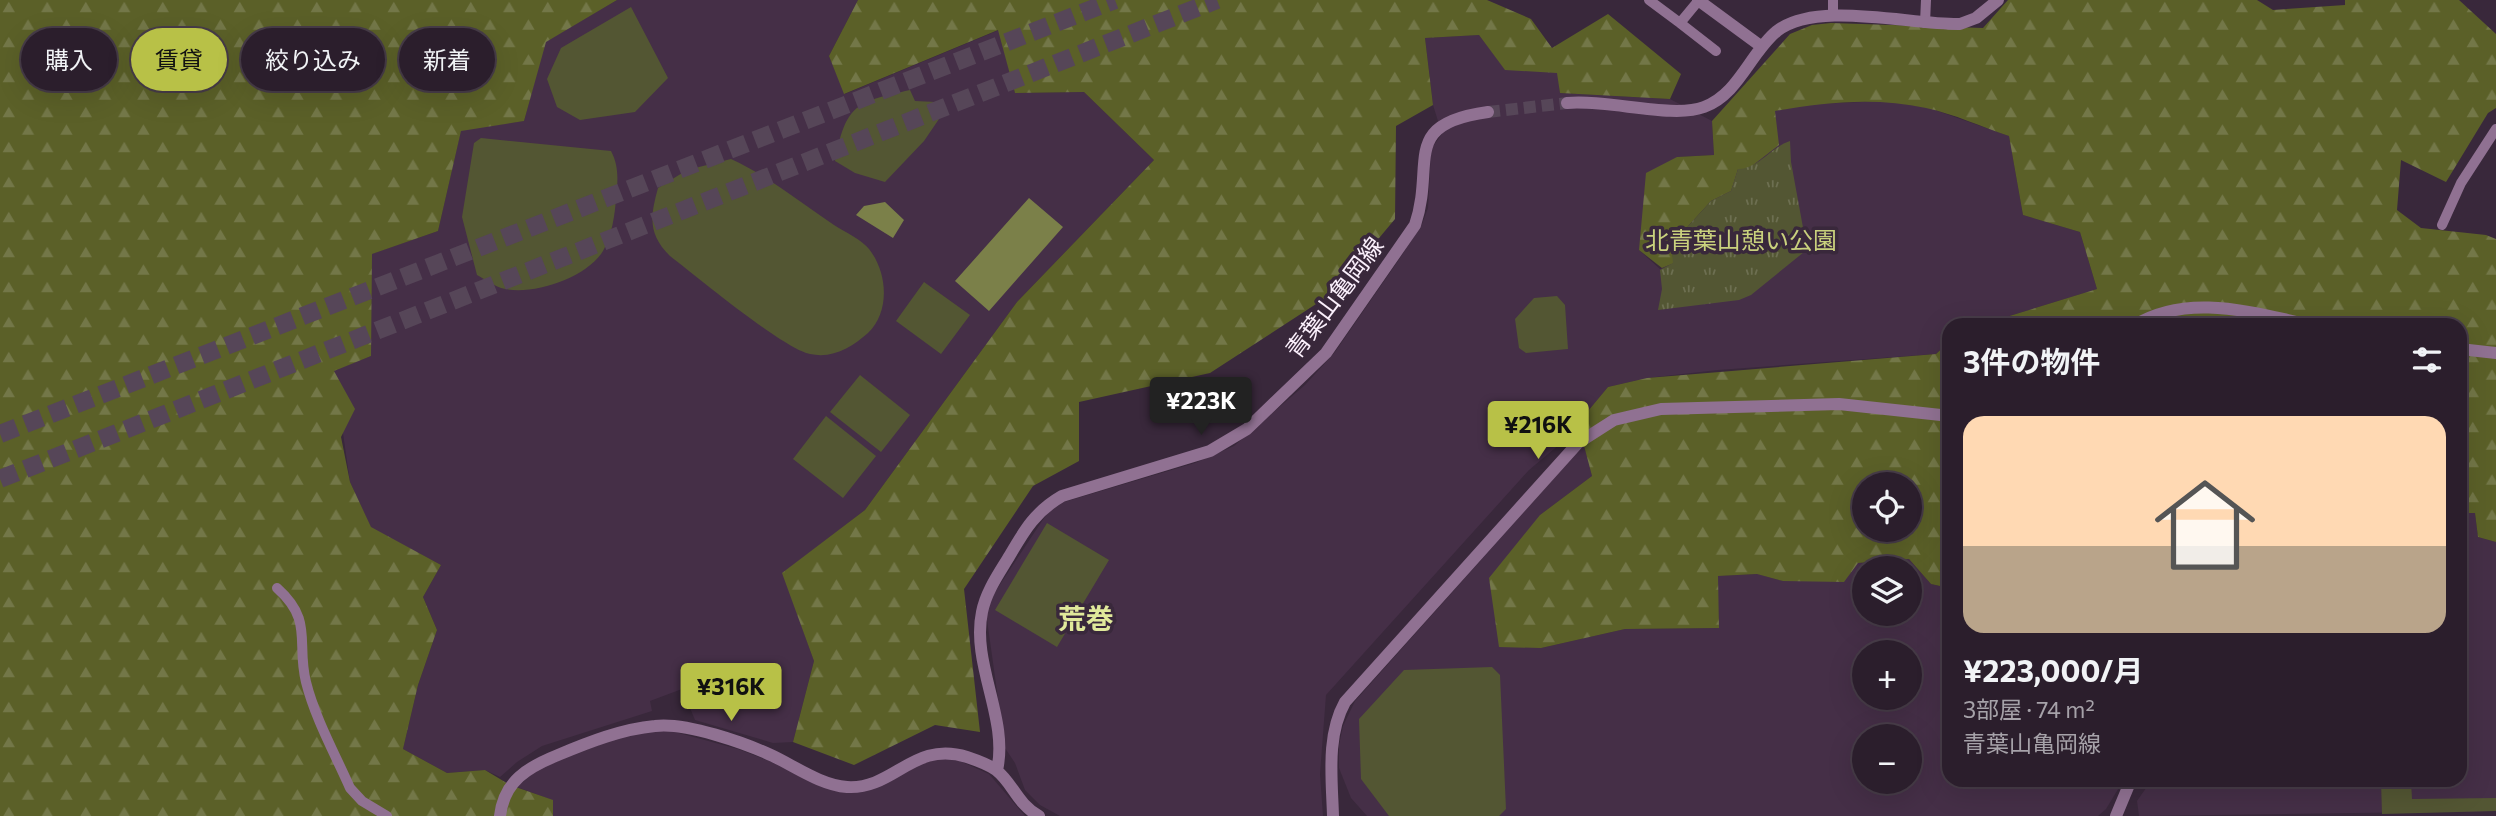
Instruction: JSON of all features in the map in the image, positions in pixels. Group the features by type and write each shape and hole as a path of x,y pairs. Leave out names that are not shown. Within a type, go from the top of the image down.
{"street":[{"path":"1649,0 1716,51"},
{"path":"1681,23 1699,0 1762,47"},
{"path":"1833,0 1833,15"},
{"path":"1925,23 1926,0"},
{"path":"1567,103 1592,101 1680,111 1703,108 1730,89 1762,47 1776,32 1791,22 1833,15 1960,24 1976,18 1998,0"},
{"name":"青葉山亀岡線","path":"997,770 1001,753 985,663 982,612 995,579 1031,520 1042,508 1062,496 1210,452 1247,429 1326,353 1415,225 1420,210 1425,149 1430,136 1454,117 1488,112"},
{"path":"2442,225 2462,183 2496,129"},
{"path":"2154,318 2177,309 2201,306 2275,318"},
{"path":"2467,350 2496,353"},
{"path":"1332,816 1332,745 1335,726 1345,702 1549,474 1595,430 1634,414 1661,409 1839,404 1942,415"},
{"path":"277,588 295,606 301,620 306,682 350,788 362,802 387,816"},
{"path":"500,816 502,798 510,786 518,776 537,763 625,731 658,725 713,735 754,748 810,775 846,787 883,779 914,760 934,753 964,756 997,770 1023,805 1039,816"},
{"path":"2116,816 2128,787"}],"shaded area":[{"path":"617,0 858,0 829,56 845,94 999,30 1015,93 1084,92 1154,160 1017,302 865,510 783,573 814,661 793,742 773,743 695,720 682,689 650,701 652,711 542,746 500,777 485,770 447,773 403,749 418,685 437,630 423,597 441,565 371,528 350,482 334,370 371,356 371,254 438,231 461,130 524,121 545,42"},
{"path":"1479,35 1505,69 1558,72 1560,93 1670,99 1712,121 1714,155 1677,157 1639,250 1660,269 1673,263 1774,111 1812,104 1886,101 1929,108 2009,136 2023,215 2080,232 2097,289 2003,318 1942,318 1942,348 1936,354 1718,370 1647,378 1608,387 1578,423 1579,428 1529,470 1326,695 1320,774 1323,816 1060,816 1040,805 1025,790 1015,763 1005,748 987,620 987,609 993,595 1048,512 1064,502 1195,463 1234,446 1305,385 1335,352 1422,224 1428,208 1431,149 1442,134 1433,105 1425,38"},
{"path":"1029,198 1063,227 989,311 955,281"},
{"path":"885,202 904,220 893,238 856,215 864,206"},
{"path":"1584,445 1592,476 1540,515 1541,648 1625,629 1719,628 1717,576 1758,574 1783,581 1852,564 1852,626 1922,626 1922,574 1931,584 1942,586 1942,787 2119,787 2106,809 2098,816 1367,816 1351,798 1339,768 1339,745 1343,726 1355,701"},
{"path":"2467,513 2475,513 2478,537 2496,542 2496,811 2139,816 2137,801 2147,787 2467,787"},
{"path":"652,730 675,732 738,749 850,792 922,763 946,758 960,761 989,774 1025,816 553,816 552,800 517,787 538,769 622,736"}],"green space":[{"path":"0,0 617,0 546,42 524,121 461,131 438,231 372,254 371,356 334,371 355,409 341,437 350,482 371,527 441,565 423,597 437,630 418,685 403,749 447,773 485,770 510,785 553,800 553,816 0,816"},
{"path":"858,0 1487,0 1531,19 1552,48 1608,14 1681,74 1670,99 1560,93 1557,73 1505,70 1479,35 1425,38 1433,105 1396,126 1395,219 1333,293 1210,373 1079,402 1079,461 1033,486 964,589 980,732 935,725 854,765 793,742 814,661 782,573 865,510 1017,302 1154,160 1084,92 1015,93 998,30 844,94 829,56"},
{"path":"2008,0 2257,0 2273,10 2345,5 2345,0 2459,0 2496,34 2496,108 2488,113 2446,182 2401,160 2397,210 2421,228 2486,235 2496,239 2496,542 2478,537 2475,513 2467,513 2467,318 2003,318 2097,289 2080,232 2023,215 2009,136 1957,117 1907,105 1869,102 1832,103 1775,111 1779,145 1748,169 1738,169 1731,191 1711,201 1671,245 1674,263 1662,268 1639,250 1646,173 1677,157 1714,155 1712,121 1790,34 1812,25 1831,23 1983,28"},
{"path":"631,7 668,78 635,112 580,120 557,107 547,79 561,48"},
{"path":"910,90 915,101 936,102 939,119 924,141 885,182 855,173 835,161 844,127 857,108 877,98"},
{"path":"481,138 611,151 617,174 614,218 606,245 595,261 557,283 527,290 501,288 477,275 462,217 474,143"},
{"name":"北青葉山憩い公園","path":"1790,141 1791,162 1806,244 1804,252 1751,295 1739,300 1658,310 1662,289 1660,270 1673,263 1671,245 1711,201 1731,191 1738,169 1758,162"},
{"path":"731,159 771,181 869,249 880,269 883,304 875,324 855,343 842,351 827,355 810,354 798,349 740,311 663,248 654,232 652,216 658,188 687,170"},
{"path":"924,282 970,315 941,354 896,321"},
{"path":"1557,296 1565,305 1568,349 1526,353 1519,348 1515,319 1534,298"},
{"path":"1942,348 1942,586 1931,584 1922,574 1922,556 1852,556 1852,571 1844,582 1783,581 1757,574 1718,576 1719,628 1625,629 1541,648 1499,647 1489,578 1540,515 1592,476 1578,423 1608,387 1647,378 1936,354"},
{"path":"860,375 910,415 881,452 830,412"},
{"path":"826,416 876,456 843,498 793,459"},
{"path":"1047,523 1109,560 1057,647 995,610"},
{"path":"1492,667 1500,675 1506,809 1499,816 1389,816 1361,779 1359,719 1404,670"},
{"path":"2381,787 2411,787 2412,799 2496,798 2496,811 2382,814"}],"tunnel":[{"path":"0,434 1115,0"},
{"path":"0,479 1217,0"},
{"path":"1488,112 1567,103"}],"district":[{"name":"荒巻","path":"1086,619"}]}
